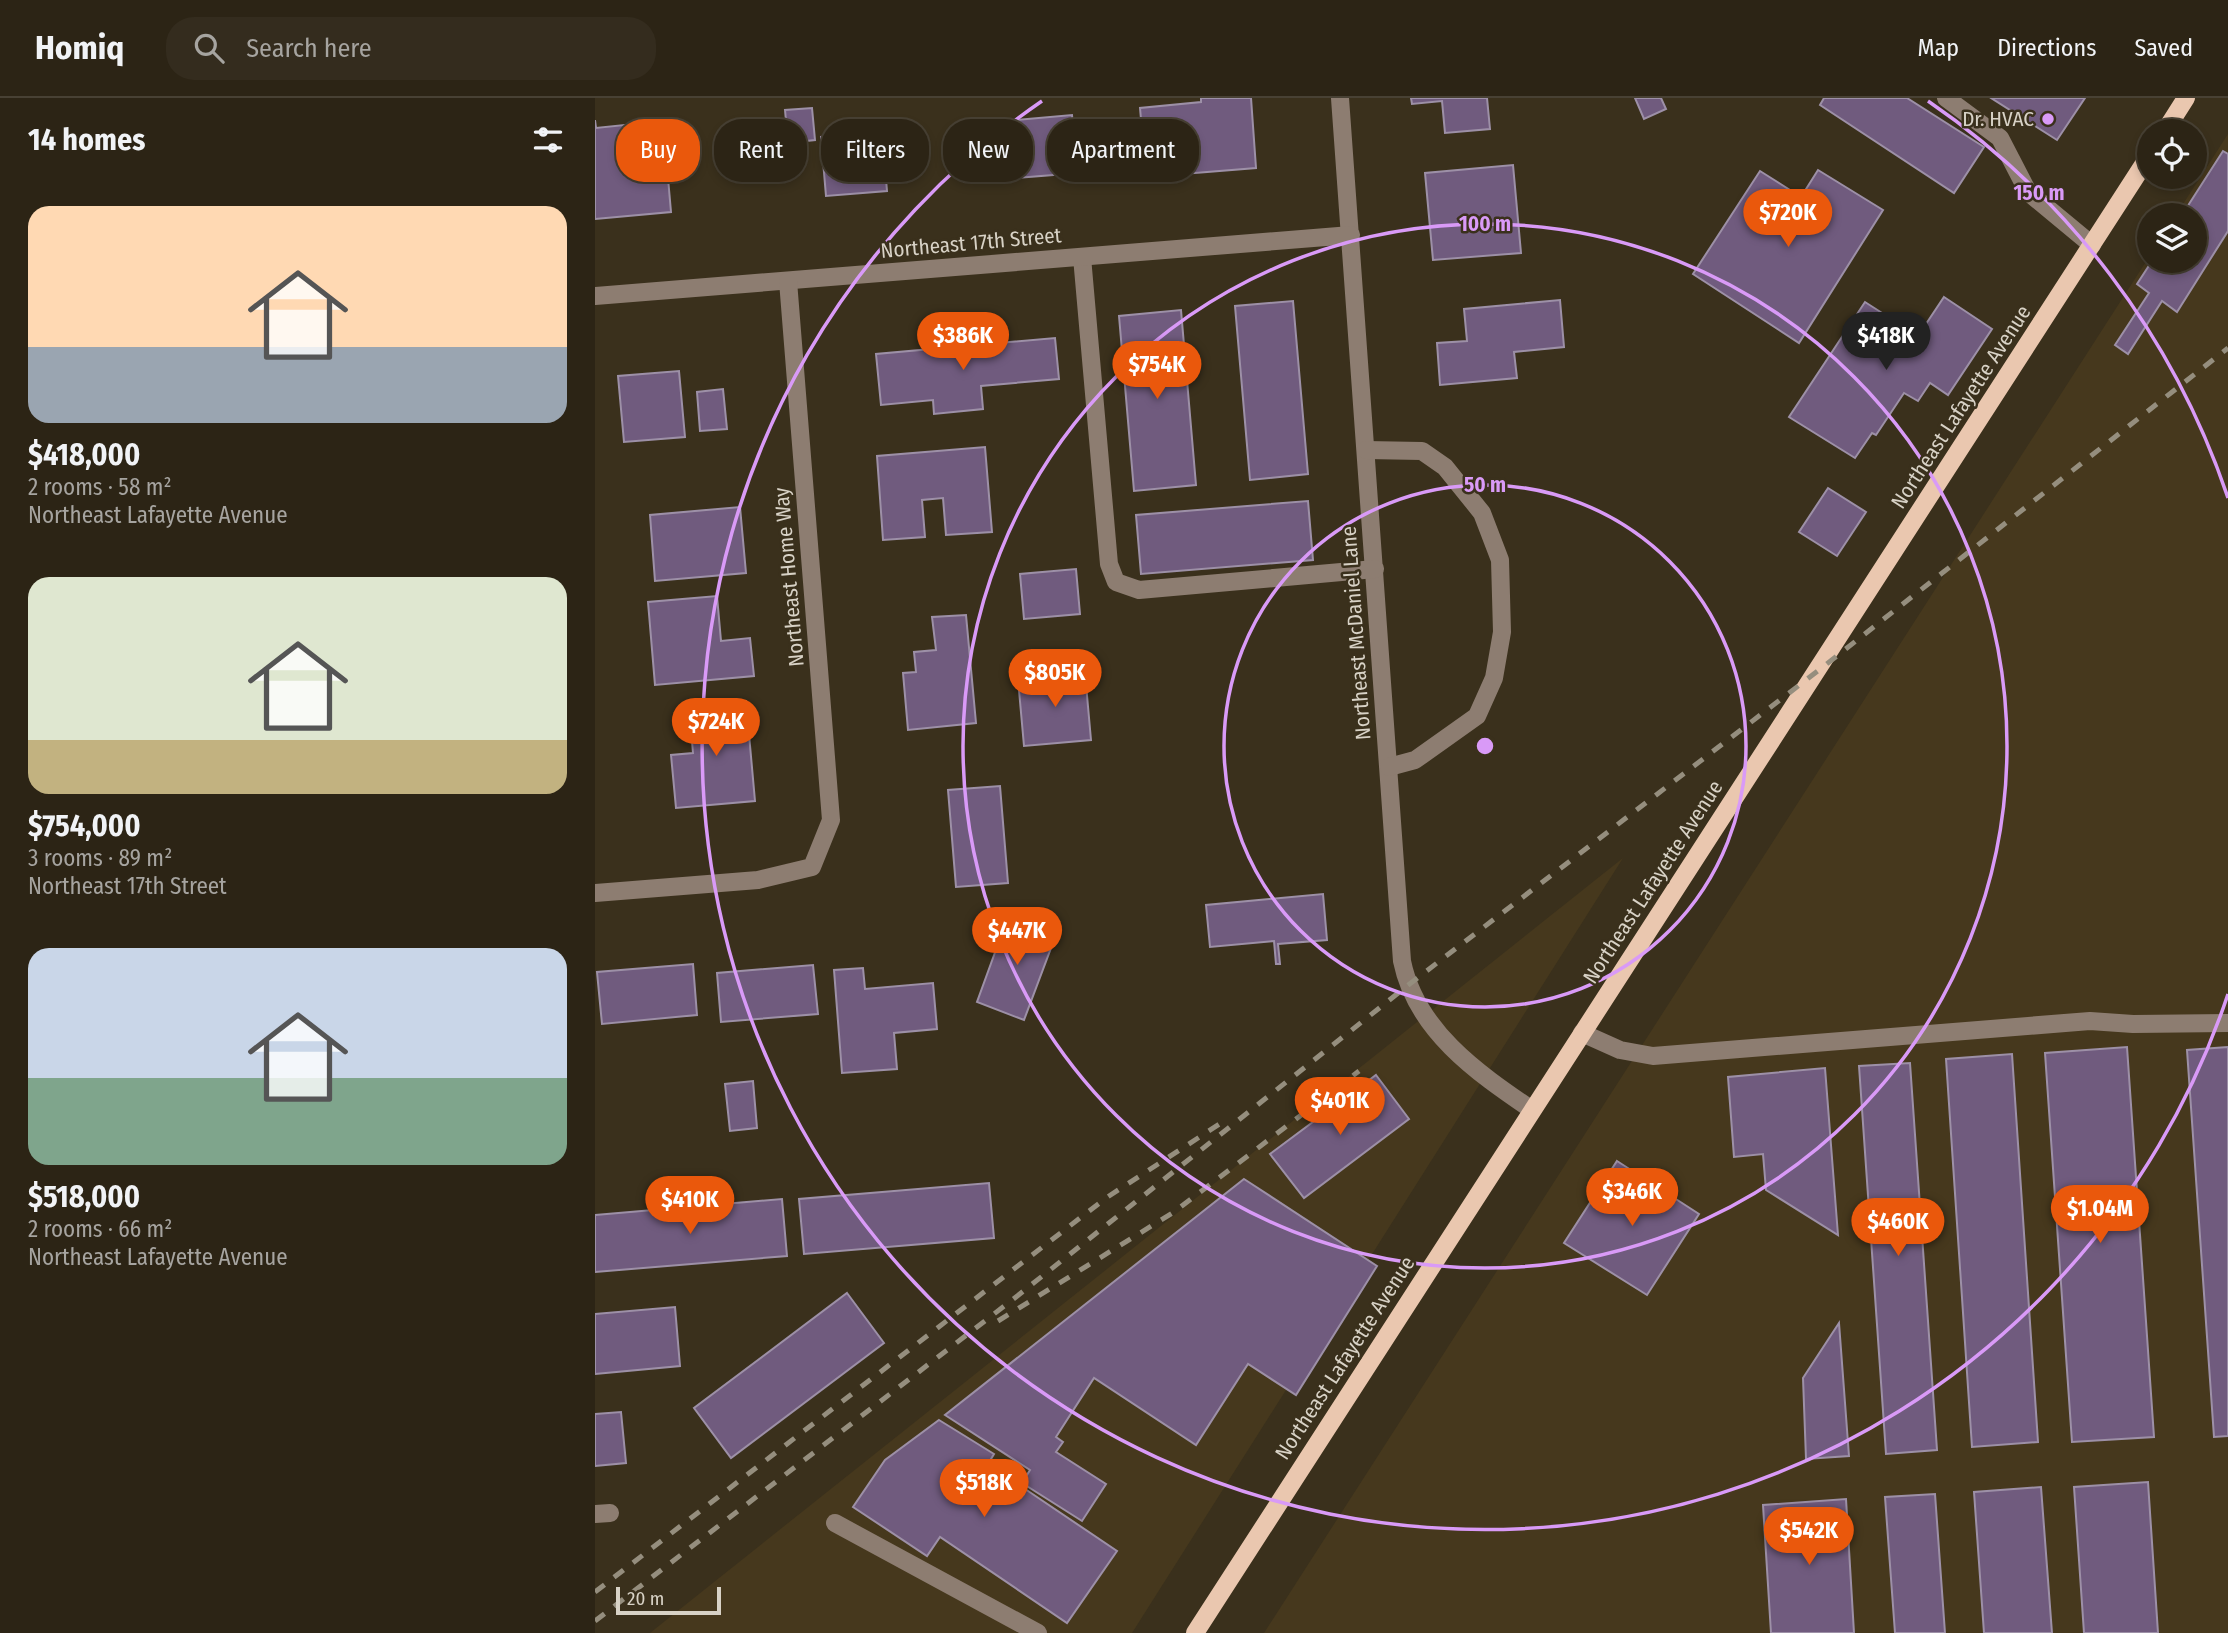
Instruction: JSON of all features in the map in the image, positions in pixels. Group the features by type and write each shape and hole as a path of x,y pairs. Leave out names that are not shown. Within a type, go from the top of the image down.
{"main road":[{"path":"2173,119 2186,98"},
{"name":"Northeast Lafayette Avenue","path":"1195,1633 2137,175"}],"street":[{"name":"Northeast McDaniel Lane","path":"1340,98 1402,961 1407,986 1432,1027 1458,1055 1532,1110"},
{"path":"1946,98 2000,138 2028,192 2092,244"},
{"name":"Northeast 17th Street","path":"595,296 1351,235"},
{"path":"1082,257 1109,564 1116,582 1139,590 1374,569"},
{"name":"Northeast Home Way","path":"595,893 758,880 812,867 831,820 788,281"},
{"path":"1366,450 1422,451 1445,467 1482,513 1500,560 1502,632 1494,678 1478,716 1415,760 1388,767"},
{"path":"1582,1033 1620,1050 1653,1056 2090,1021 2133,1024 2228,1023"},
{"path":"835,1523 1038,1633"}],"shaded area":[{"path":"2228,134 2228,1633 1264,1633 2139,273 2207,273 2207,203 2184,203 2193,189 2207,189 2207,167"},
{"path":"1623,858 1132,1633 650,1633"}],"building":[{"path":"1201,98 1251,98 1256,168 1199,173 1199,119 1141,119 1140,108 1201,102"},
{"path":"1411,98 1487,98 1490,129 1445,133 1442,101 1412,104"},
{"path":"1635,98 1661,98 1666,109 1644,119"},
{"path":"1824,98 1907,98 1984,147 1954,193 1820,105"},
{"name":"Dr. HVAC","path":"1991,98 2085,98 2057,140"},
{"path":"812,108 815,140 807,141 807,119 786,119 785,110"},
{"path":"1072,115 1072,119 1047,119 1047,175 1033,177 1033,119 1027,119"},
{"path":"595,120 596,128 616,126 616,182 668,182 671,212 595,219"},
{"path":"2223,151 2228,154 2228,231 2207,264 2207,203 2190,203 2199,189 2207,189 2207,176"},
{"path":"1513,165 1521,253 1433,260 1425,173"},
{"path":"1818,170 1883,210 1799,343 1693,274 1760,171 1801,197"},
{"path":"825,182 886,182 887,191 826,196"},
{"path":"2144,273 2202,273 2177,312 2162,301 2128,354 2115,345 2149,293 2137,284"},
{"path":"1944,297 1992,329 1948,395 1930,383 1918,401 1904,393 1876,435 1872,433 1855,458 1789,417 1865,302 1918,336"},
{"path":"1560,300 1564,347 1514,352 1517,378 1440,385 1437,343 1467,341 1464,309"},
{"path":"1293,301 1308,474 1250,480 1235,306"},
{"path":"1181,310 1196,485 1134,491 1119,316"},
{"path":"1055,338 1059,379 981,386 983,409 934,414 933,400 881,405 876,354"},
{"path":"679,371 685,437 624,442 618,376"},
{"path":"723,389 727,429 700,431 697,392"},
{"path":"985,447 992,532 946,535 943,498 922,500 925,537 883,540 877,456"},
{"path":"1828,488 1866,512 1837,556 1799,532"},
{"path":"1308,501 1313,560 1141,574 1136,515"},
{"path":"740,507 746,573 655,581 650,515"},
{"path":"1076,569 1080,614 1024,619 1020,574"},
{"path":"717,596 721,641 750,638 754,676 655,685 648,602"},
{"path":"966,615 976,723 908,730 903,673 916,672 914,652 936,650 932,617"},
{"path":"1085,673 1091,740 1024,746 1018,679"},
{"path":"746,701 755,801 676,808 671,755 693,753 689,706"},
{"path":"1000,786 1008,883 956,887 948,790"},
{"path":"1323,894 1327,940 1278,944 1280,964 1276,964 1274,941 1210,947 1206,905"},
{"path":"1009,914 1057,932 1024,1020 977,1002"},
{"path":"693,964 697,1015 602,1024 597,972"},
{"path":"813,965 818,1014 721,1022 717,973"},
{"path":"863,968 865,989 933,983 937,1029 894,1033 897,1069 842,1073 834,970"},
{"path":"2127,1047 2154,1437 2072,1442 2045,1053"},
{"path":"2228,1047 2228,1436 2214,1437 2187,1050"},
{"path":"2012,1054 2038,1442 1972,1447 1946,1059"},
{"path":"1910,1063 1937,1450 1886,1454 1859,1066"},
{"path":"1825,1068 1838,1235 1766,1190 1763,1154 1734,1157 1728,1077"},
{"path":"1376,1075 1409,1119 1304,1198 1270,1154"},
{"path":"753,1081 757,1128 730,1131 725,1084"},
{"path":"1617,1161 1699,1214 1647,1295 1564,1243"},
{"path":"1244,1179 1377,1266 1296,1395 1248,1364 1196,1445 1094,1378 1056,1437 1063,1442 1056,1452 1106,1484 1082,1521 1022,1483 1030,1470 945,1415"},
{"path":"989,1183 994,1238 804,1254 799,1199"},
{"path":"782,1199 787,1256 595,1272 595,1215"},
{"path":"847,1293 884,1343 731,1458 694,1408"},
{"path":"675,1307 680,1366 595,1374 595,1314"},
{"path":"1839,1323 1849,1456 1806,1459 1803,1378"},
{"path":"621,1412 626,1463 595,1466 595,1414"},
{"path":"939,1420 994,1454 988,1464 1117,1551 1067,1623 940,1537 927,1556 853,1507 885,1460"},
{"path":"2148,1482 2158,1633 2084,1633 2074,1487"},
{"path":"2041,1487 2052,1633 1984,1633 1974,1492"},
{"path":"1935,1494 1945,1633 1895,1633 1885,1497"},
{"path":"1846,1499 1854,1633 1771,1633 1763,1505"}],"railway":[{"path":"595,1621 1016,1297 1407,986 1819,670 2228,348"},
{"path":"998,1321 1174,1212 1359,1071"},
{"path":"595,1592 1106,1198 1221,1123"}],"place":[{"name":"Dr. HVAC","path":"2048,119"}]}
